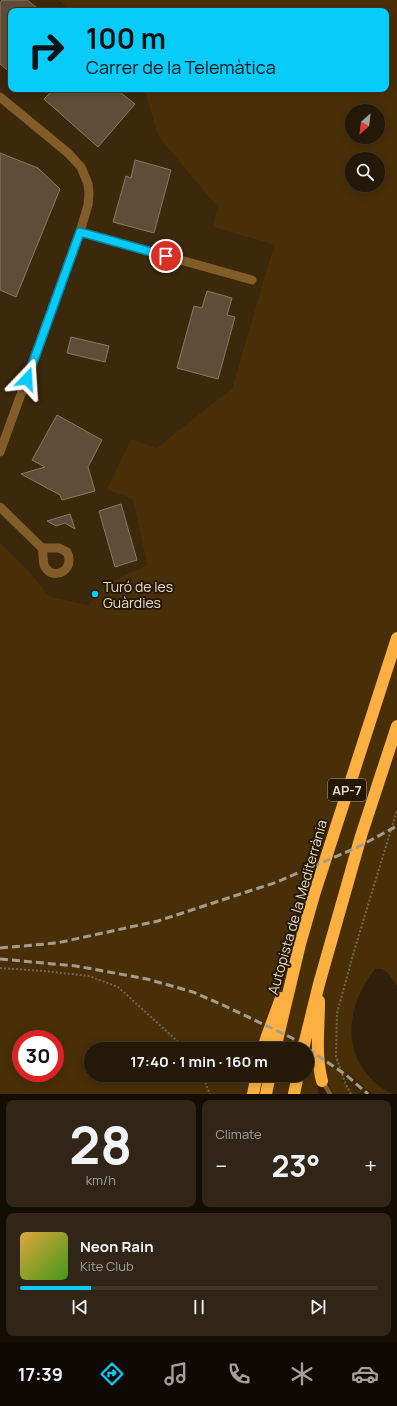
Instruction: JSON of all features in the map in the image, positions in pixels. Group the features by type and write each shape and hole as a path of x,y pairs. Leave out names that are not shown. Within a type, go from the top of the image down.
{"highway":[{"name":"Autopista de la Mediterrània","path":"277,1042 300,944 328,848 397,638"},
{"name":"AP-7","path":"305,1042 319,984 361,836 397,726"},
{"path":"266,1042 300,944"},
{"path":"319,984 319,1035 317,1048 322,1081"},
{"path":"252,1094 255,1082"},
{"path":"266,1094 269,1082"},
{"path":"294,1094 297,1082"}],"street":[{"path":"0,97 68,152 81,166 87,180 89,194 88,204 80,232 0,452"},
{"path":"80,232 252,280"},
{"path":"0,507 42,548"}],"lane":[{"path":"322,1081 326,1094"},
{"path":"322,1081 330,1094"}],"path":[{"path":"351,1094 346,1085 336,1057 337,1013 397,810"},
{"path":"0,968 89,976 118,987 178,1042"},
{"path":"205,1082 210,1094"}],"shaded area":[{"path":"0,0 58,0 67,8 8,8 8,92 145,92 158,136 217,207 213,227 274,245 232,388 107,490 133,498 147,565 106,584 88,605 49,596 29,571 0,543"},
{"path":"58,0 397,0 397,986 388,973 382,969 375,969 364,985 356,1002 352,1020 352,1037 355,1053 363,1069 375,1082 392,1094 373,1094 348,1072 342,1081 358,1094 333,1094 323,1073 316,1075 318,1094 0,1094 0,543 29,571 49,596 88,605 106,584 147,565 133,499 107,490 131,439 157,448 232,388 274,245 213,227 217,207 158,136 145,92 389,92 389,8 67,8"},
{"path":"348,1072 373,1094 358,1094 342,1081"}],"building":[{"path":"2,0 27,0 37,8 8,8 8,71 0,64 0,3"},
{"path":"51,92 120,92 135,104 98,147 44,99"},
{"path":"0,153 38,168 60,189 16,297 0,290"},
{"path":"135,160 171,170 154,233 113,222 126,176 131,178"},
{"path":"207,291 232,298 227,315 235,317 218,379 177,368 194,306 202,308"},
{"path":"71,337 109,346 105,362 67,353"},
{"path":"57,415 102,440 88,467 95,491 62,500 60,495 21,474 45,467 32,460"},
{"path":"121,504 137,560 115,567 99,511"},
{"path":"70,514 75,529 65,523 56,526 47,521"}],"railway":[{"path":"0,948 57,943 158,921 277,882 358,847 397,826"},
{"path":"0,959 76,966 147,979 193,992 292,1038 346,1075 368,1094"}],"place":[{"name":"Turó de les Guàrdies","path":"95,594"}],"route":[{"path":"27,379 80,232 166,256"}]}
